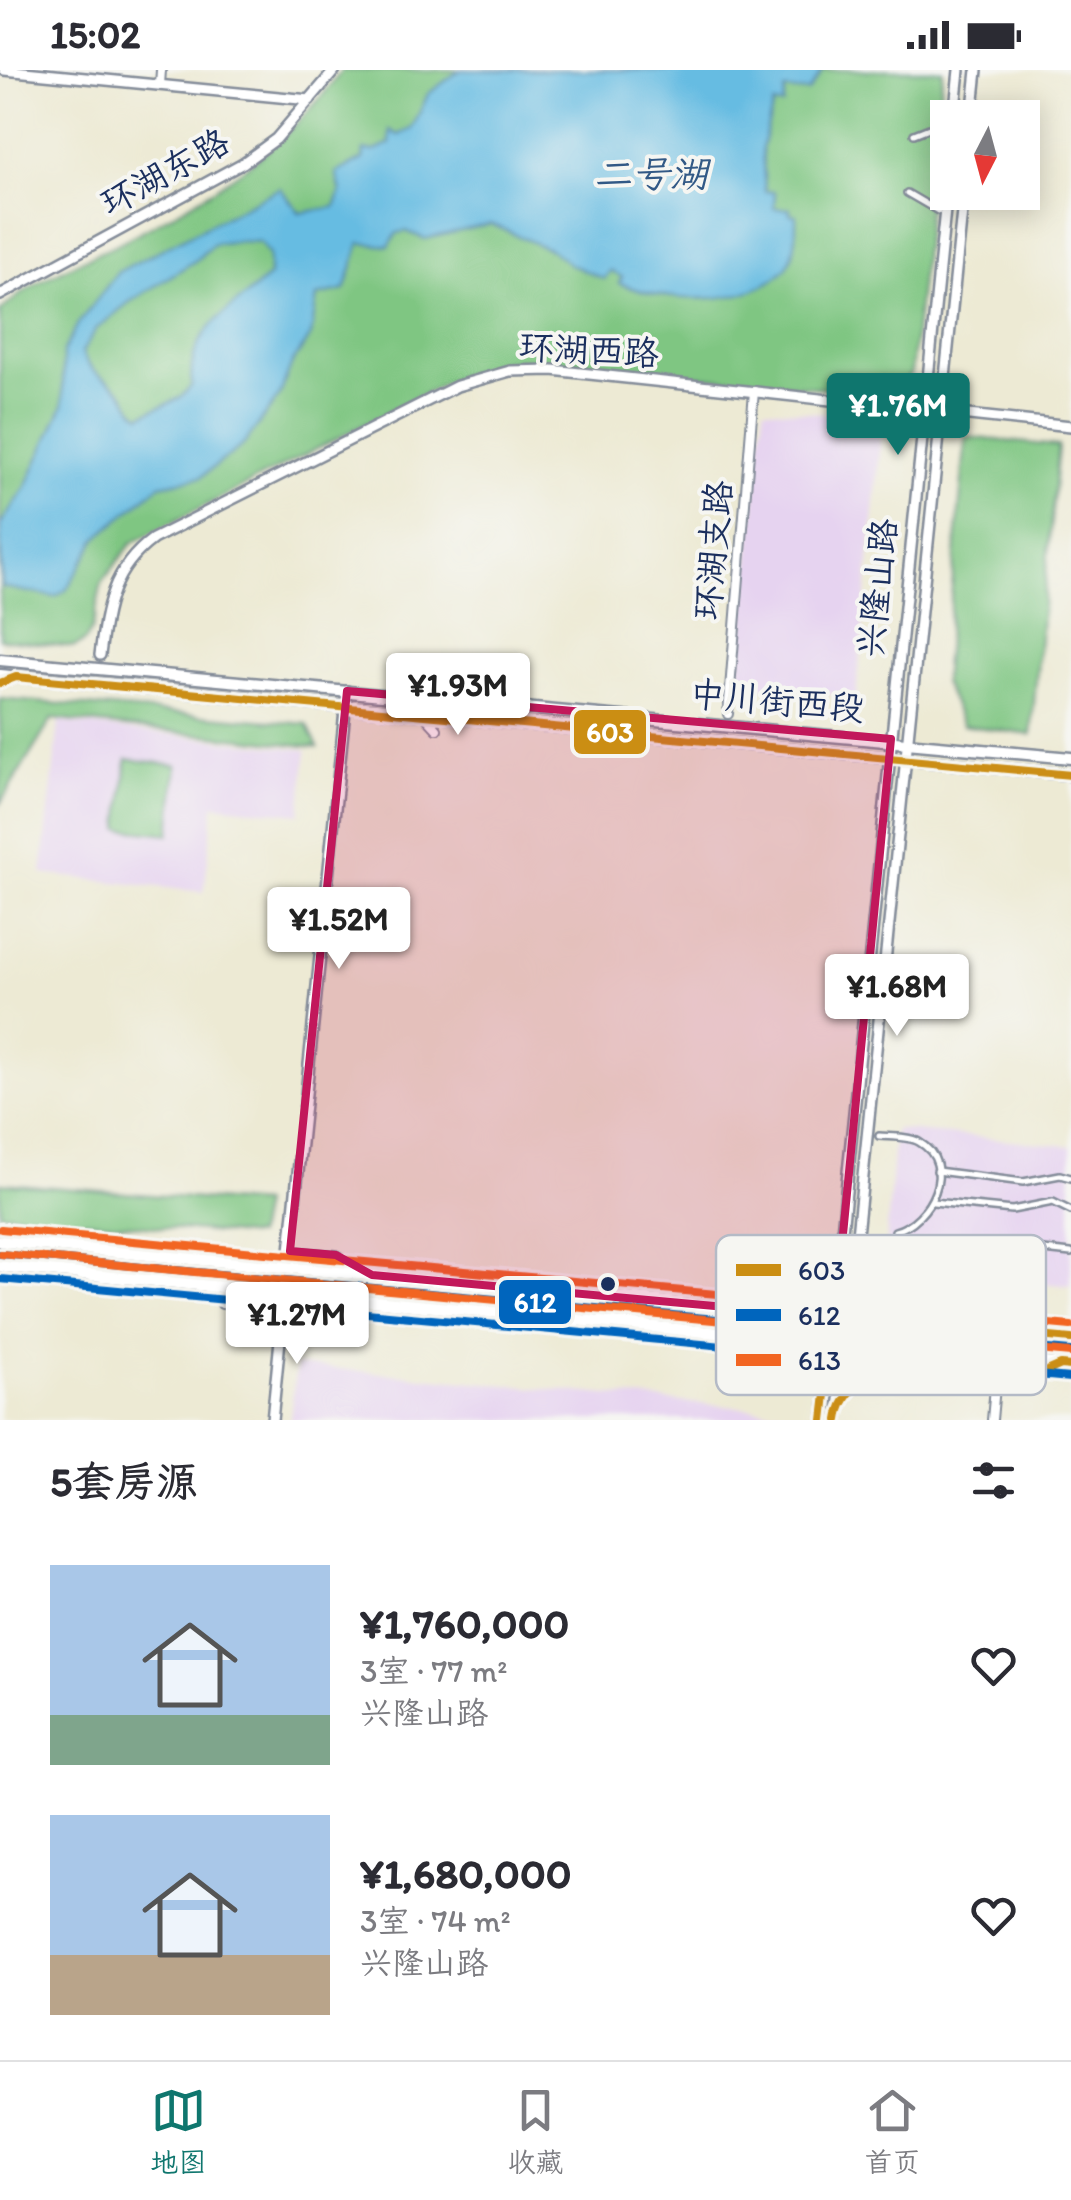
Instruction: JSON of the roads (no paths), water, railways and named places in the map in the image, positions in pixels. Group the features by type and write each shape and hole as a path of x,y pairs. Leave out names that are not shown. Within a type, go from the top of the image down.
{"main road":[{"name":"中川街西段","path":"0,660 1071,758"},
{"name":"中川街西段","path":"0,676 1071,774"},
{"path":"939,762 936,756 941,746"},
{"path":"0,1241 716,1306"},
{"path":"0,1266 716,1333"},
{"path":"1046,1337 1071,1339"},
{"path":"1046,1364 1071,1366"}],"street":[{"path":"4,70 310,100"},
{"path":"160,85 161,70"},
{"name":"环湖东路","path":"0,296 243,163 276,139 334,70"},
{"path":"956,100 960,70"},
{"path":"974,100 978,70"},
{"path":"914,134 930,128"},
{"path":"907,194 930,206"},
{"name":"兴隆山路","path":"840,1235 945,210"},
{"name":"兴隆山路","path":"857,1235 962,210"},
{"name":"环湖西路","path":"100,655 112,587 139,550 457,386 510,371 540,369 1071,426"},
{"name":"环湖支路","path":"728,714 754,391"},
{"path":"347,691 290,1251 336,1255 372,1275"},
{"path":"423,714 438,729"},
{"path":"879,1136 916,1140 933,1156 937,1172 934,1202 920,1218 895,1231"},
{"path":"937,1172 1023,1182 1060,1175 1071,1178"},
{"path":"934,1202 1012,1210 1053,1202 1071,1211"},
{"path":"1069,1252 1071,1241"},
{"path":"204,1285 222,1304"},
{"path":"272,1420 283,1310"},
{"name":"兴隆山路","path":"823,1420 826,1395"},
{"name":"兴隆山路","path":"838,1420 841,1395"},
{"path":"992,1420 994,1395"}],"water":[{"name":"二号湖","path":"460,70 823,70 808,92 785,90 783,105 773,105 762,148 765,191 775,192 774,208 790,209 790,214 796,215 792,257 769,282 750,291 681,298 637,290 619,283 622,277 610,271 604,279 491,224 425,239 406,231 397,233 389,246 360,243 345,290 317,296 311,336 292,363 280,395 244,444 201,477 160,485 97,538 66,590 55,597 2,587 0,525 25,489 63,406 63,352 78,324 118,272 280,188 300,213 335,207 341,192 336,173 363,159 364,150 375,151 390,144 390,130 398,135 412,129 428,94","holes":["260,242 269,255 269,276 204,335 196,349 192,385 180,398 141,415 121,391 89,366 82,352 96,329 128,303 196,260 213,244"]}]}
